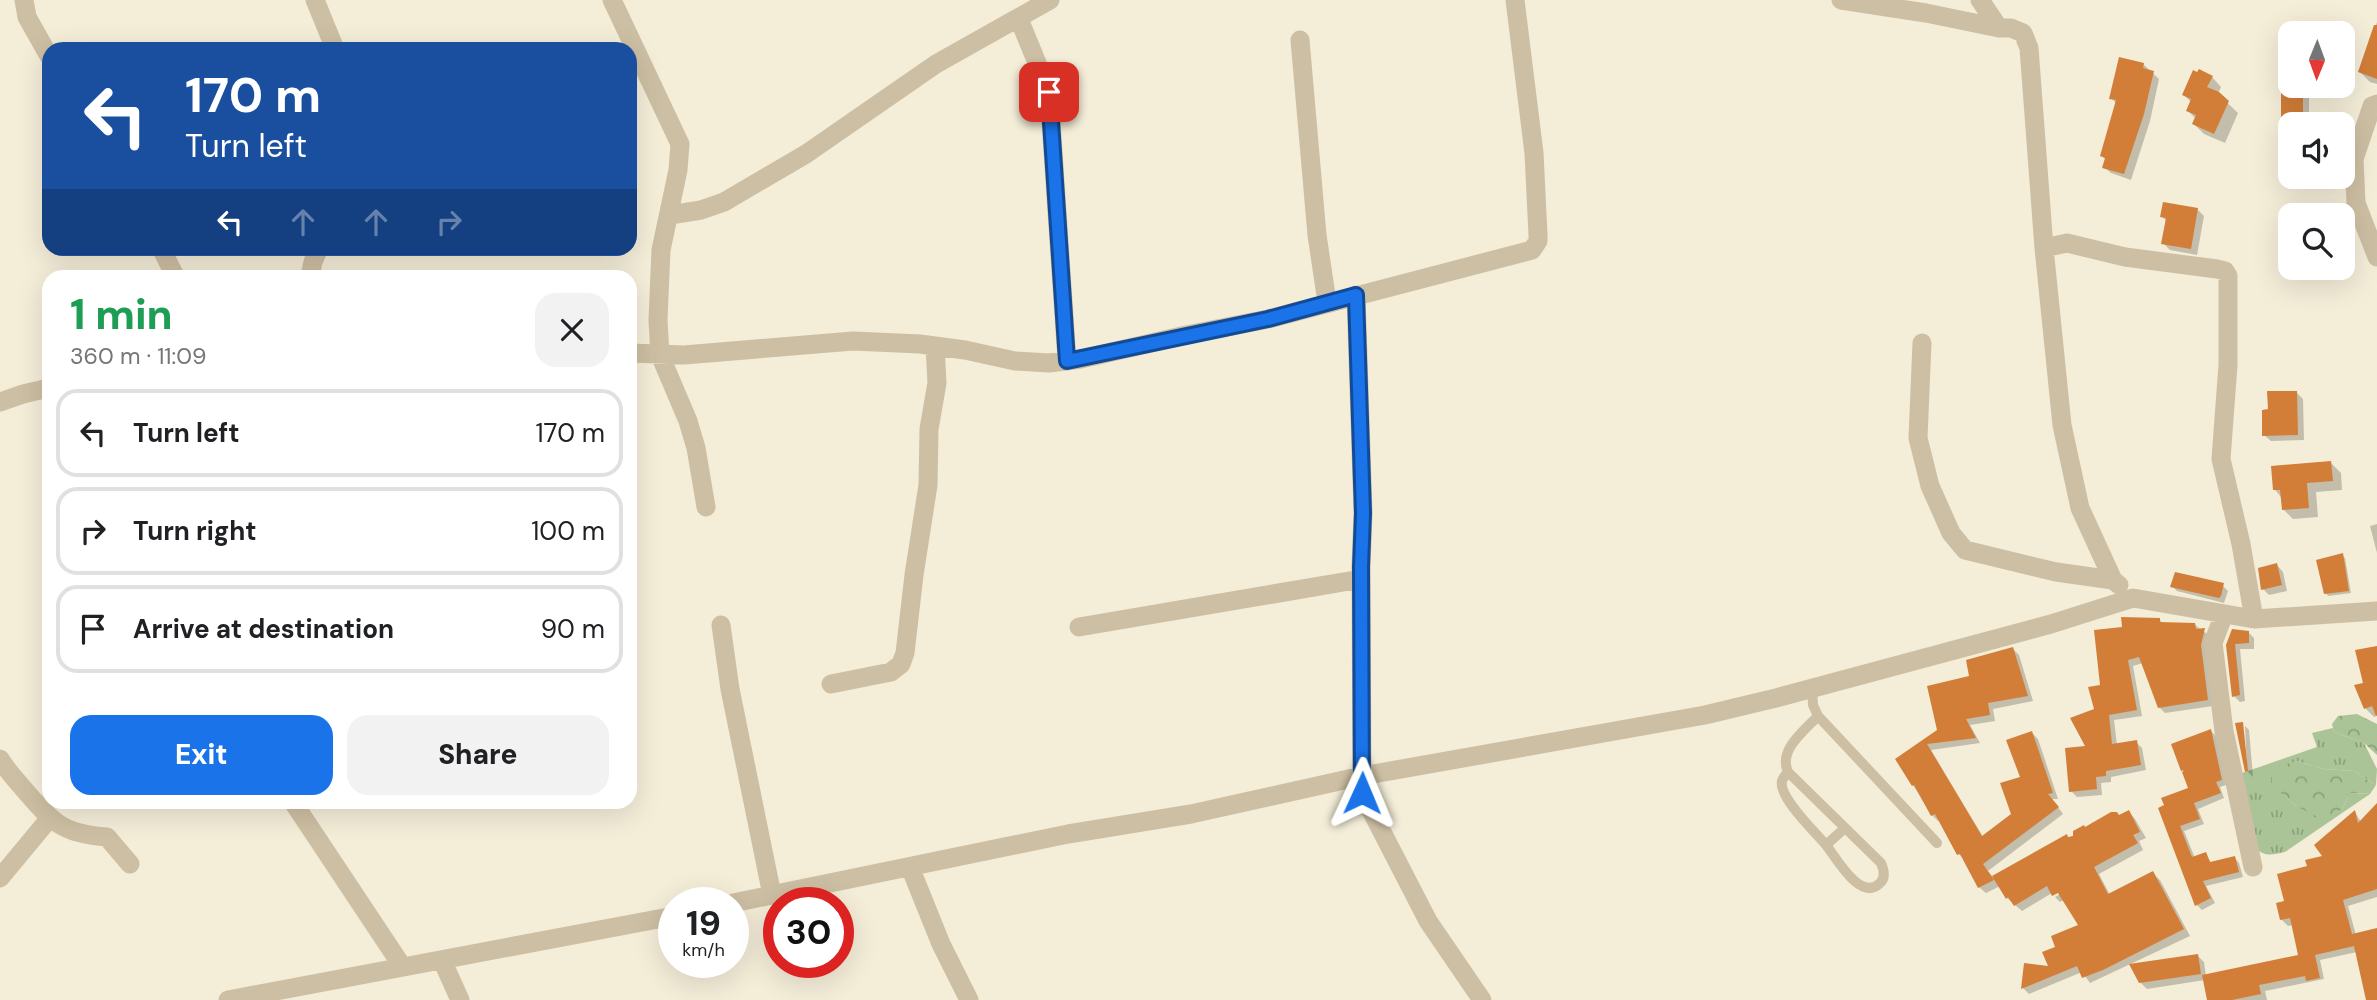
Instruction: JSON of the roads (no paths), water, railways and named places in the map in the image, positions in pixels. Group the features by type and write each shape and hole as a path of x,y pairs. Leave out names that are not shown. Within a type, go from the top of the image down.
{"street":[{"path":"24,0 27,16 42,43"},
{"path":"315,0 332,42"},
{"path":"611,0 632,42"},
{"path":"670,215 724,202 806,154 936,64 1050,0"},
{"path":"637,353 684,355 853,341 935,346 1015,361 1067,361 1268,319 1532,250 1536,246 1538,235 1534,153 1515,0"},
{"path":"1841,0 2011,28 2023,33 2029,48 2031,101 2062,425 2080,508 2113,580 2133,598"},
{"path":"1980,0 1999,28"},
{"path":"1019,19 1049,92 1067,361"},
{"path":"1300,40 1317,235 1327,302"},
{"path":"637,53 679,138 678,170 662,250 658,320 660,355 688,421 696,448 706,507"},
{"path":"2377,104 2372,106 2354,159 2356,203 2377,257"},
{"path":"2044,248 2067,243 2125,257 2225,271 2228,283 2228,365 2221,459 2241,544 2254,618"},
{"path":"1356,295 1363,499 1362,793 1368,809 1429,921 1482,1000"},
{"path":"1922,343 1918,438 1930,486 1951,533 1965,550 2056,572 2113,580"},
{"path":"831,684 891,672 901,664 905,653 928,485 929,429 937,383 935,346"},
{"path":"0,402 42,390"},
{"path":"1079,627 1361,579"},
{"path":"811,887 1068,834 1191,814 1362,776 1705,715 2051,624 2133,598 2254,618 2377,611"},
{"path":"2224,614 2213,643 2224,732 2253,867"},
{"path":"721,625 730,689 770,887"},
{"path":"0,759 11,776 49,819 85,835 107,836 130,864"},
{"path":"298,809 402,966"},
{"path":"0,877 49,819"},
{"path":"910,867 941,944 969,1000"},
{"path":"228,1000 658,919"},
{"path":"442,960 460,1000"}],"lane":[{"path":"1812,688 1813,705 1818,716 1937,843"},
{"path":"1788,772 1782,780 1782,790 1788,801 1859,887 1869,889 1879,885 1884,872 1881,863 1788,772 1784,763 1785,753 1818,716"},
{"path":"1826,845 1845,828"}]}
